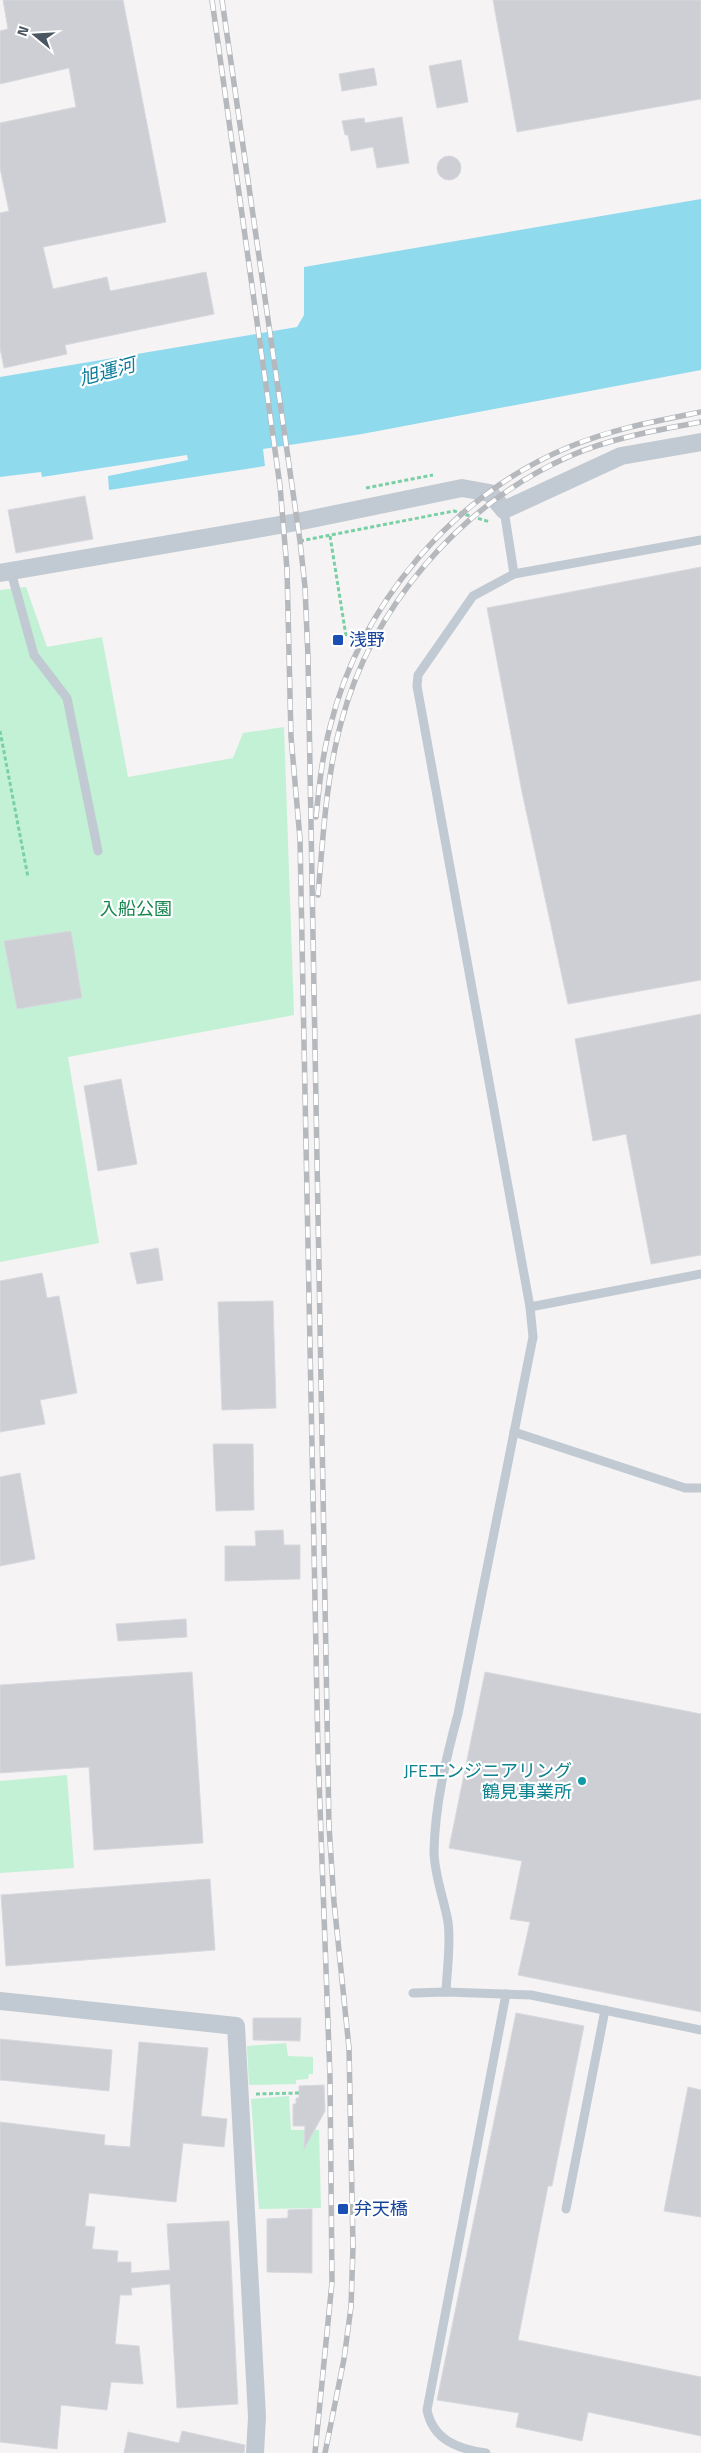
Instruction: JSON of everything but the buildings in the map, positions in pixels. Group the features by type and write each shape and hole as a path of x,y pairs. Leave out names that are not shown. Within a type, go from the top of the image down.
{"street":[{"path":"5,572 297,522 462,488 490,493 504,510 621,456 701,442"},
{"path":"0,2001 236,2026 257,2416 255,2453"}],"lane":[{"path":"504,510 514,574"},
{"path":"446,1992 448,1925 434,1850 439,1804 446,1756 458,1714 533,1337 530,1307 417,686 418,675 473,596 514,574 701,540"},
{"path":"5,572 34,655 67,698 98,851"},
{"path":"530,1307 701,1274"},
{"path":"514,1432 685,1488 701,1488"},
{"path":"413,1993 446,1992 532,1995 701,2030"},
{"path":"486,2453 467,2450 446,2442 430,2423 427,2410 506,1994"},
{"path":"566,2209 605,2010"}],"path":[{"path":"330,536 346,636"},
{"path":"0,731 28,877"},
{"path":"240,2094 299,2093"}],"green space":[{"name":"入船公園","path":"26,587 47,647 102,637 128,777 233,758 243,733 284,727 294,1015 68,1057 99,1243 0,1262 0,590"},
{"path":"67,1775 74,1868 0,1873 0,1781"},
{"path":"286,2043 288,2056 313,2057 313,2074 309,2074 308,2079 296,2080 296,2084 249,2085 247,2046"},
{"path":"289,2096 291,2130 319,2130 321,2208 259,2209 251,2099"}],"water":[{"name":"旭運河","path":"701,199 701,370 362,434 263,449 265,466 109,490 108,476 188,460 187,455 42,477 41,472 0,477 0,377 297,327 304,315 304,267"}],"railway":[{"path":"212,0 280,486 287,569 291,737 300,839 318,1752 330,2078 332,2282 315,2453"},
{"path":"222,0 300,541 305,587 308,657 329,1826 334,1902 349,2048 353,2247 351,2307 344,2359 325,2453"},
{"path":"316,817 325,750 344,682 364,639 388,597 417,559 450,525 487,494 527,468 569,447 601,435 701,412"},
{"path":"318,895 328,787 341,723 355,680 374,639 398,600 426,564 457,531 492,502 530,477 570,456 618,439 701,422"}],"place":[{"name":"浅野","path":"338,640"},
{"name":"JFEエンジニアリング 鶴見事業所","path":"582,1781"},
{"name":"弁天橋","path":"343,2209"}]}
